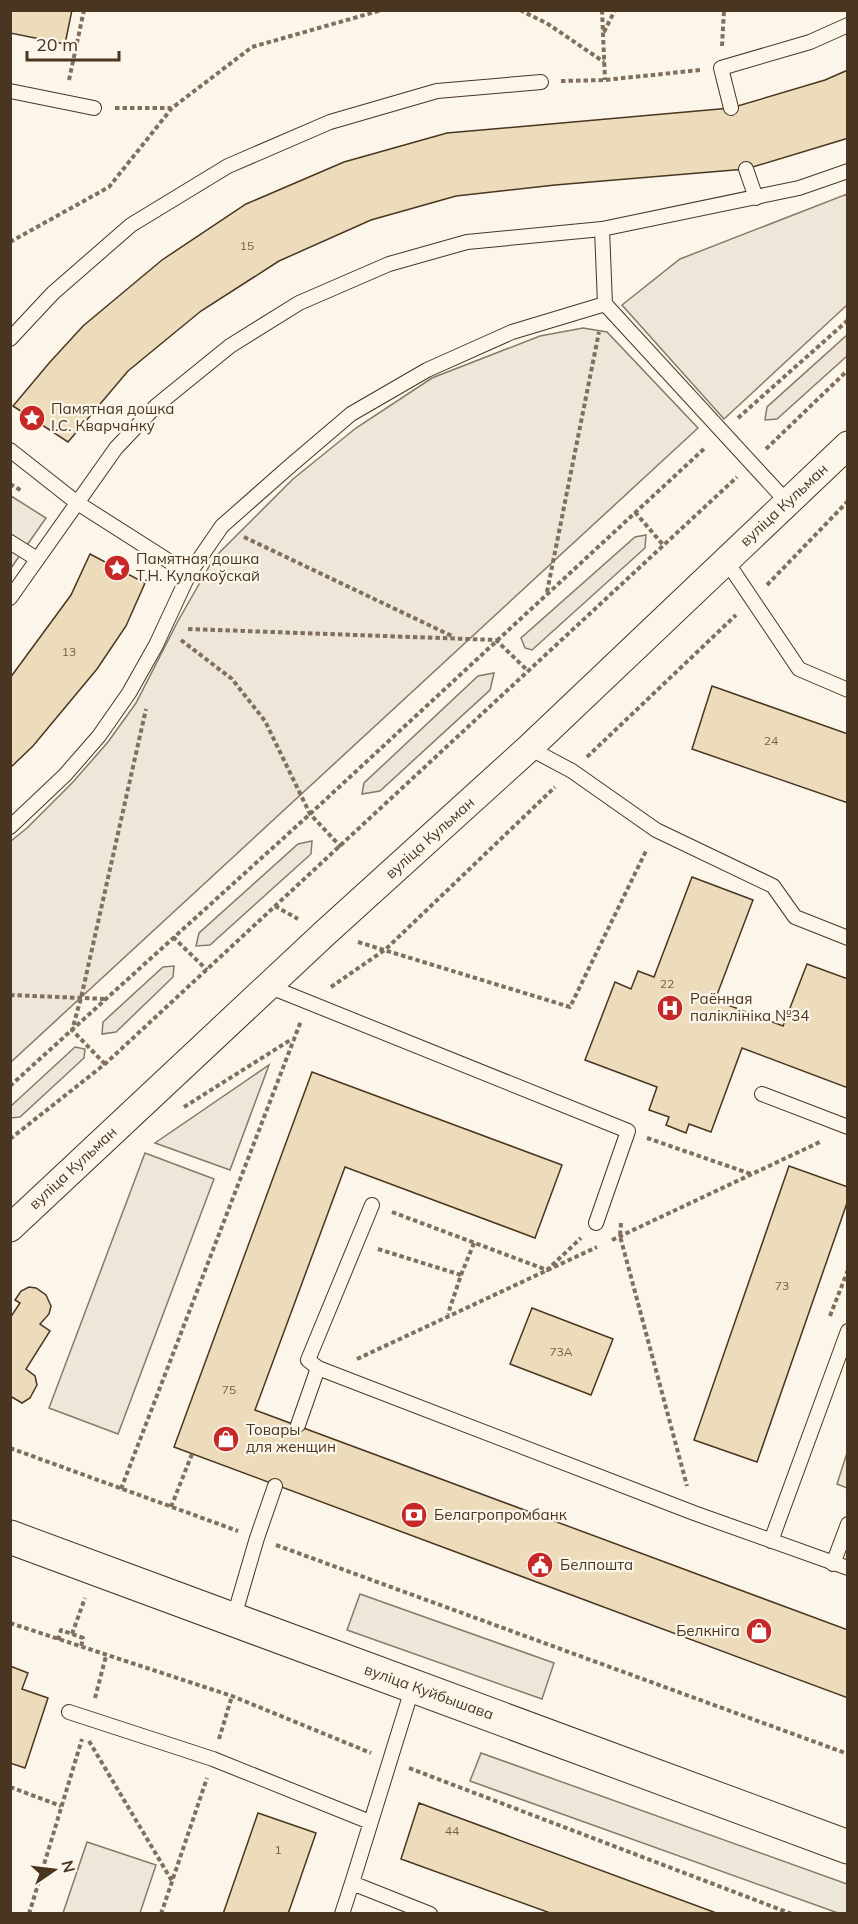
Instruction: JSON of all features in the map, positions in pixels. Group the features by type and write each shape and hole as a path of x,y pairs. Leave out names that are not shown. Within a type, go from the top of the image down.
{"main road":[{"name":"вуліца Куйбышава","path":"10,1537 848,1847"}],"street":[{"name":"вуліца Кульман","path":"12,1223 529,748 725,559 848,445"}],"lane":[{"path":"731,108 721,68 810,42 848,25"},
{"path":"10,339 53,293 131,225 228,166 330,122 437,90 541,82"},
{"path":"10,91 94,108"},
{"path":"746,169 756,198"},
{"path":"10,598 116,448 156,406 230,346 299,303 389,264 467,242 602,229 799,188 848,171"},
{"path":"602,229 605,304 787,502"},
{"path":"10,826 65,775 99,736 129,693 165,628 189,574 222,526 351,414 427,370 512,332 605,304"},
{"path":"10,450 76,502 189,574"},
{"path":"10,542 37,559"},
{"path":"725,559 799,669 848,690"},
{"path":"529,748 572,771 656,830 773,886 795,917 848,938"},
{"path":"268,986 628,1131 596,1223"},
{"path":"762,1094 848,1127"},
{"path":"372,1205 308,1360 324,1370 694,1513 848,1568"},
{"path":"771,1541 848,1331"},
{"path":"298,1425 324,1370"},
{"path":"233,1620 275,1486"},
{"path":"833,1564 848,1524"},
{"path":"342,1914 413,1686"},
{"path":"69,1713 213,1760 370,1822"},
{"path":"352,1883 430,1914"}],"path":[{"path":"65,102 84,10"},
{"path":"10,242 109,187 172,108 252,48 370,11 382,10"},
{"path":"520,10 548,24 604,62"},
{"path":"602,10 605,80"},
{"path":"603,33 615,10"},
{"path":"541,82 605,80 721,68 724,10"},
{"path":"94,108 172,108"},
{"path":"547,593 605,304"},
{"path":"10,1086 310,814 723,431 848,320"},
{"path":"10,1139 105,1064 664,546 848,370"},
{"path":"635,512 664,546"},
{"path":"222,526 456,639"},
{"path":"165,628 496,640 528,671"},
{"path":"165,628 232,679 265,721 310,814 341,847"},
{"path":"72,1030 81,999 146,709"},
{"path":"275,906 325,933 386,949 570,1007 656,830"},
{"path":"173,937 207,970"},
{"path":"10,995 106,999"},
{"path":"121,1489 294,1038 310,1002"},
{"path":"72,1030 105,1064"},
{"path":"175,1113 294,1038"},
{"path":"628,1131 751,1174"},
{"path":"610,1241 826,1139"},
{"path":"372,1205 547,1270"},
{"path":"622,1213 620,1236 694,1513"},
{"path":"547,1270 596,1223"},
{"path":"357,1242 460,1275"},
{"path":"448,1315 460,1275 474,1243"},
{"path":"324,1370 599,1246"},
{"path":"10,1448 848,1754"},
{"path":"171,1507 192,1454"},
{"path":"58,1640 61,1630 83,1638 81,1647"},
{"path":"89,1720 106,1656"},
{"path":"161,1914 232,1696"},
{"path":"29,1914 84,1733 172,1881"},
{"path":"10,1787 61,1806"}],"shaded area":[{"path":"847,194 847,305 724,419 622,305 680,259"},
{"path":"583,328 607,332 698,428 11,1062 11,841 73,782 108,742 136,703 178,621 214,558 293,479 356,428 432,378 540,336"},
{"path":"847,335 847,356 777,419 765,420 767,407"},
{"path":"11,496 46,518 11,568"},
{"path":"646,535 645,548 532,650 525,648 521,638 635,537"},
{"path":"494,673 490,690 380,791 362,794 364,783 478,676"},
{"path":"312,841 311,854 210,945 196,946 199,933 298,844"},
{"path":"174,966 173,977 116,1032 102,1034 103,1022 163,967"},
{"path":"75,1047 85,1049 84,1058 20,1117 11,1118 11,1106"},
{"path":"269,1065 230,1170 155,1143"},
{"path":"145,1153 214,1179 118,1434 49,1408"},
{"path":"847,1453 848,1488 837,1484"},
{"path":"360,1594 554,1663 542,1699 347,1630"},
{"path":"481,1753 847,1884 847,1913 838,1913 470,1781"},
{"path":"87,1842 156,1865 140,1913 63,1913"}],"building":[{"path":"10,10 72,10 65,44 10,33"},
{"path":"848,70 848,138 746,169 456,196 371,220 279,261 201,311 128,371 68,442 13,406 83,326 162,260 246,204 344,162 447,133 731,108 825,80"},
{"path":"90,554 145,583 126,626 97,669 33,746 10,768 10,678 71,595"},
{"path":"712,686 848,734 848,803 692,749"},
{"name":"Раённая паліклініка №34","path":"692,877 753,900 715,1000 783,1026 807,964 848,979 848,1088 742,1048 711,1132 689,1124 686,1133 666,1125 669,1117 649,1110 657,1087 585,1060 615,982 631,989 638,971 654,977"},
{"path":"312,1072 562,1165 535,1238 345,1167 255,1410 848,1630 848,1698 174,1447"},
{"path":"789,1166 848,1187 848,1200 757,1462 694,1440"},
{"path":"29,1287 36,1288 46,1295 51,1306 49,1314 40,1324 50,1331 26,1369 35,1376 37,1385 30,1398 22,1403 10,1396 10,1318 20,1303 15,1300 21,1291"},
{"path":"532,1308 613,1339 591,1395 510,1364"},
{"path":"10,1666 28,1673 22,1689 48,1698 25,1768 10,1763"},
{"path":"419,1803 719,1914 553,1914 401,1859"},
{"path":"258,1813 316,1833 288,1914 223,1914"}],"place":[{"name":"Памятная дошка І.С. Кварчанку","path":"32,418"},
{"name":"Памятная дошка Т.Н. Кулакоўскай","path":"117,568"},
{"name":"Раённая паліклініка №34","path":"670,1008"},
{"name":"Товары для женщин","path":"226,1439"},
{"name":"Белагропромбанк","path":"414,1515"},
{"name":"Белпошта","path":"540,1565"},
{"name":"Белкніга","path":"759,1631"}]}
